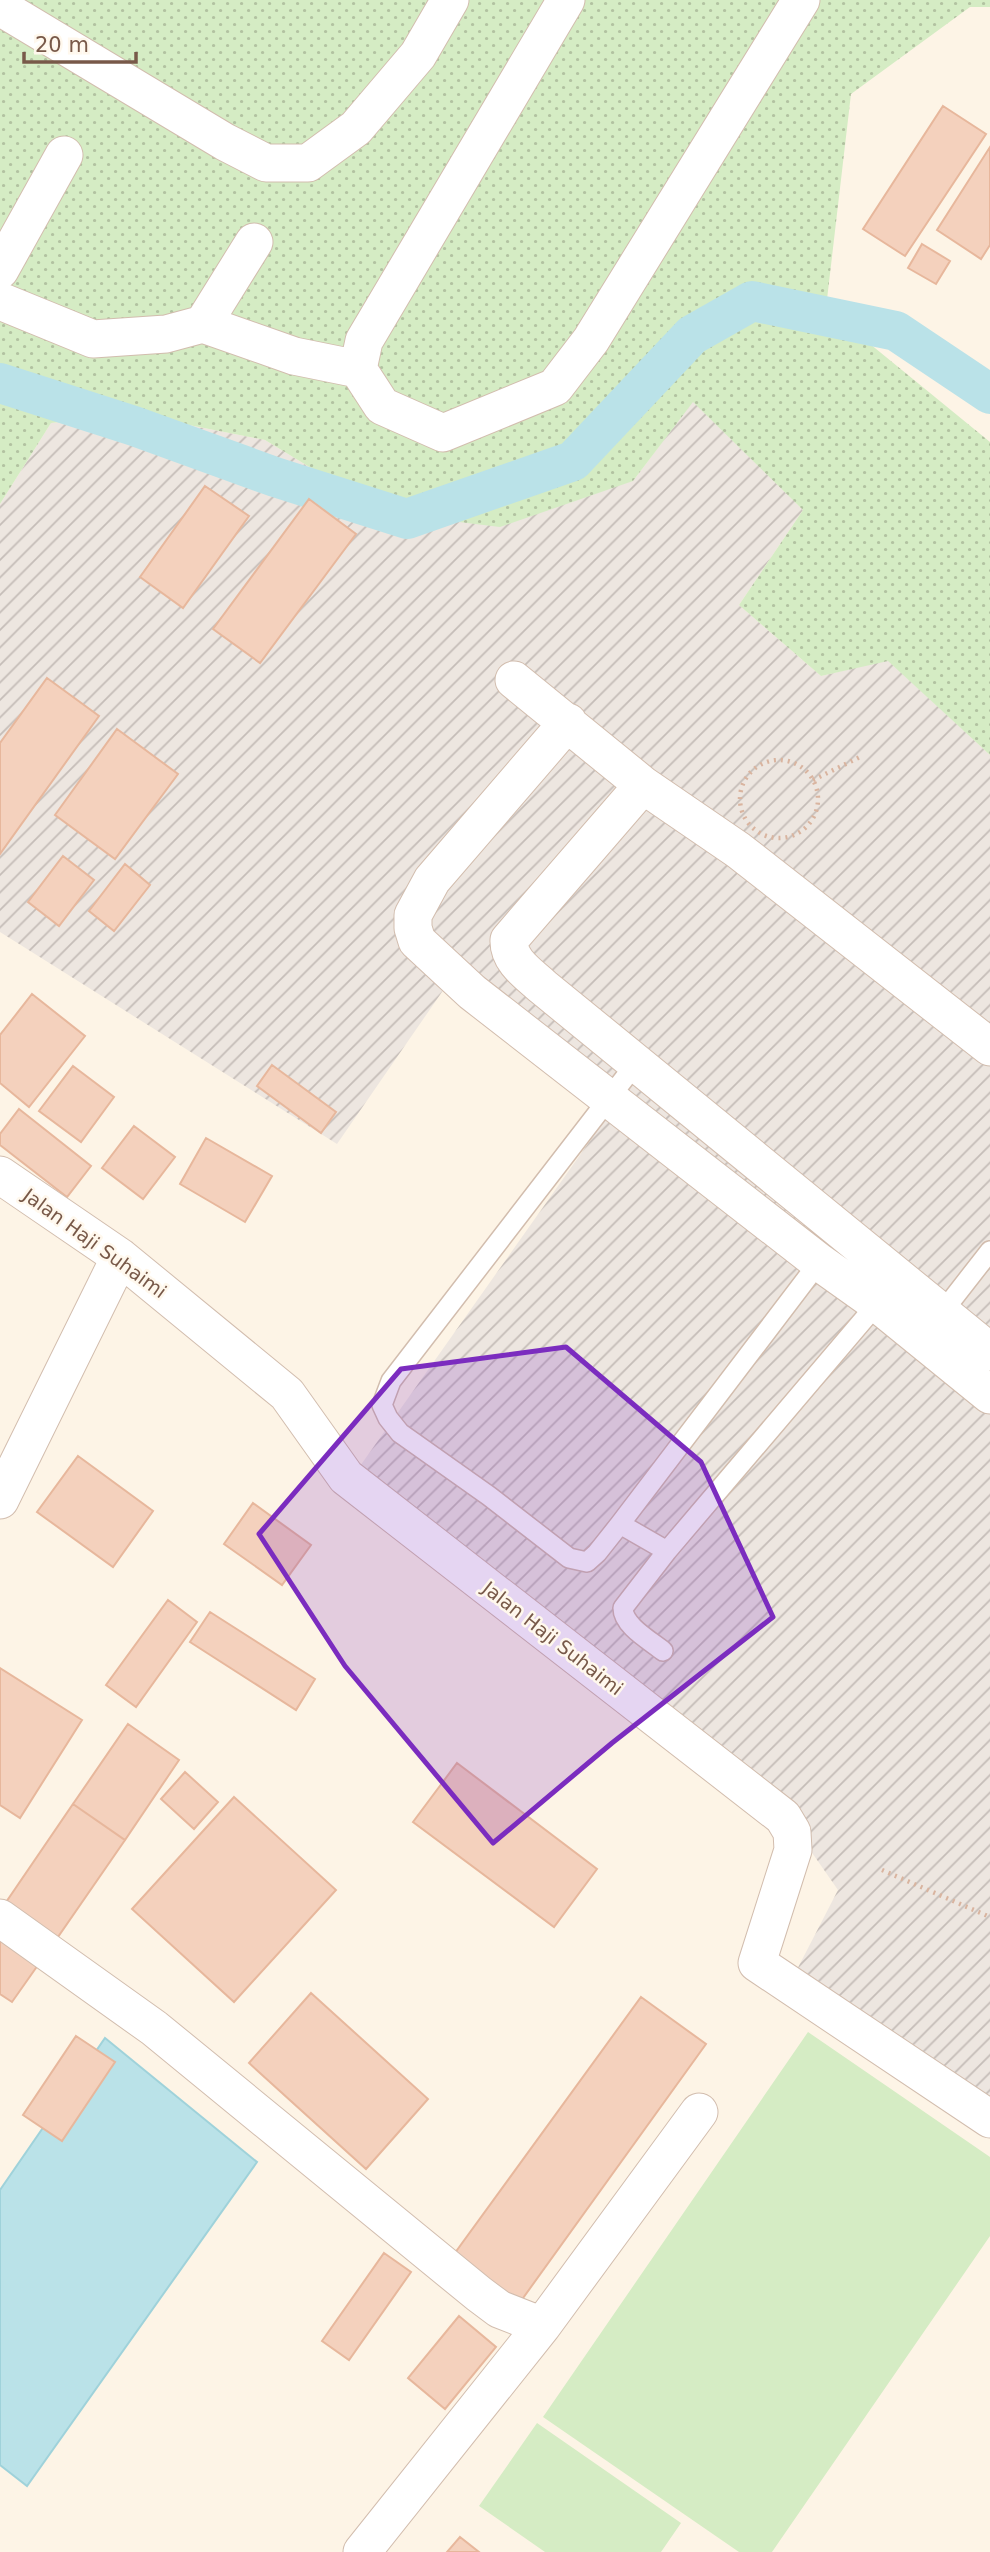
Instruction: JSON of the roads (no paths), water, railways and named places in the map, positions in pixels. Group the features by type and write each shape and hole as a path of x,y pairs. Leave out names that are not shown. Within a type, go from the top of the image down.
{"street":[{"path":"13,15 266,163 308,163 356,128 418,55 450,0"},
{"path":"566,0 364,341 358,369 382,406 443,433 555,387 591,340 801,0"},
{"path":"0,270 64,155"},
{"path":"203,324 254,242"},
{"path":"0,300 93,338 166,334 203,324 294,356 358,369"},
{"path":"514,680 643,785 738,850 990,1047"},
{"path":"568,722 432,880 413,915 417,941 472,992 819,1262 887,1291"},
{"path":"643,785 509,940 508,948 512,957 543,987 842,1233 887,1291 931,1327 990,1395"},
{"path":"472,992 512,957"},
{"path":"704,1172 729,1139"},
{"name":"Jalan Haji Suhaimi","path":"0,1175 120,1257 287,1394 346,1477 783,1817 792,1832 793,1850 757,1963 990,2119"},
{"path":"0,1500 120,1257"},
{"path":"931,1327 990,1352"},
{"path":"0,1919 154,2028 479,2294 499,2309 542,2326"},
{"path":"362,2552 542,2326 699,2112"}],"lane":[{"path":"636,1062 391,1381 382,1405 400,1433 489,1496 569,1559 587,1562 620,1524 842,1233"},
{"path":"931,1327 990,1251"},
{"path":"663,1651 628,1622 623,1615 623,1608 887,1291"},
{"path":"620,1524 667,1552"}],"water":[{"path":"105,2038 257,2162 27,2486 0,2465 0,2190"}],"waterway":[{"path":"0,383 407,519 573,461 692,335 752,301 896,331 990,394"}]}
